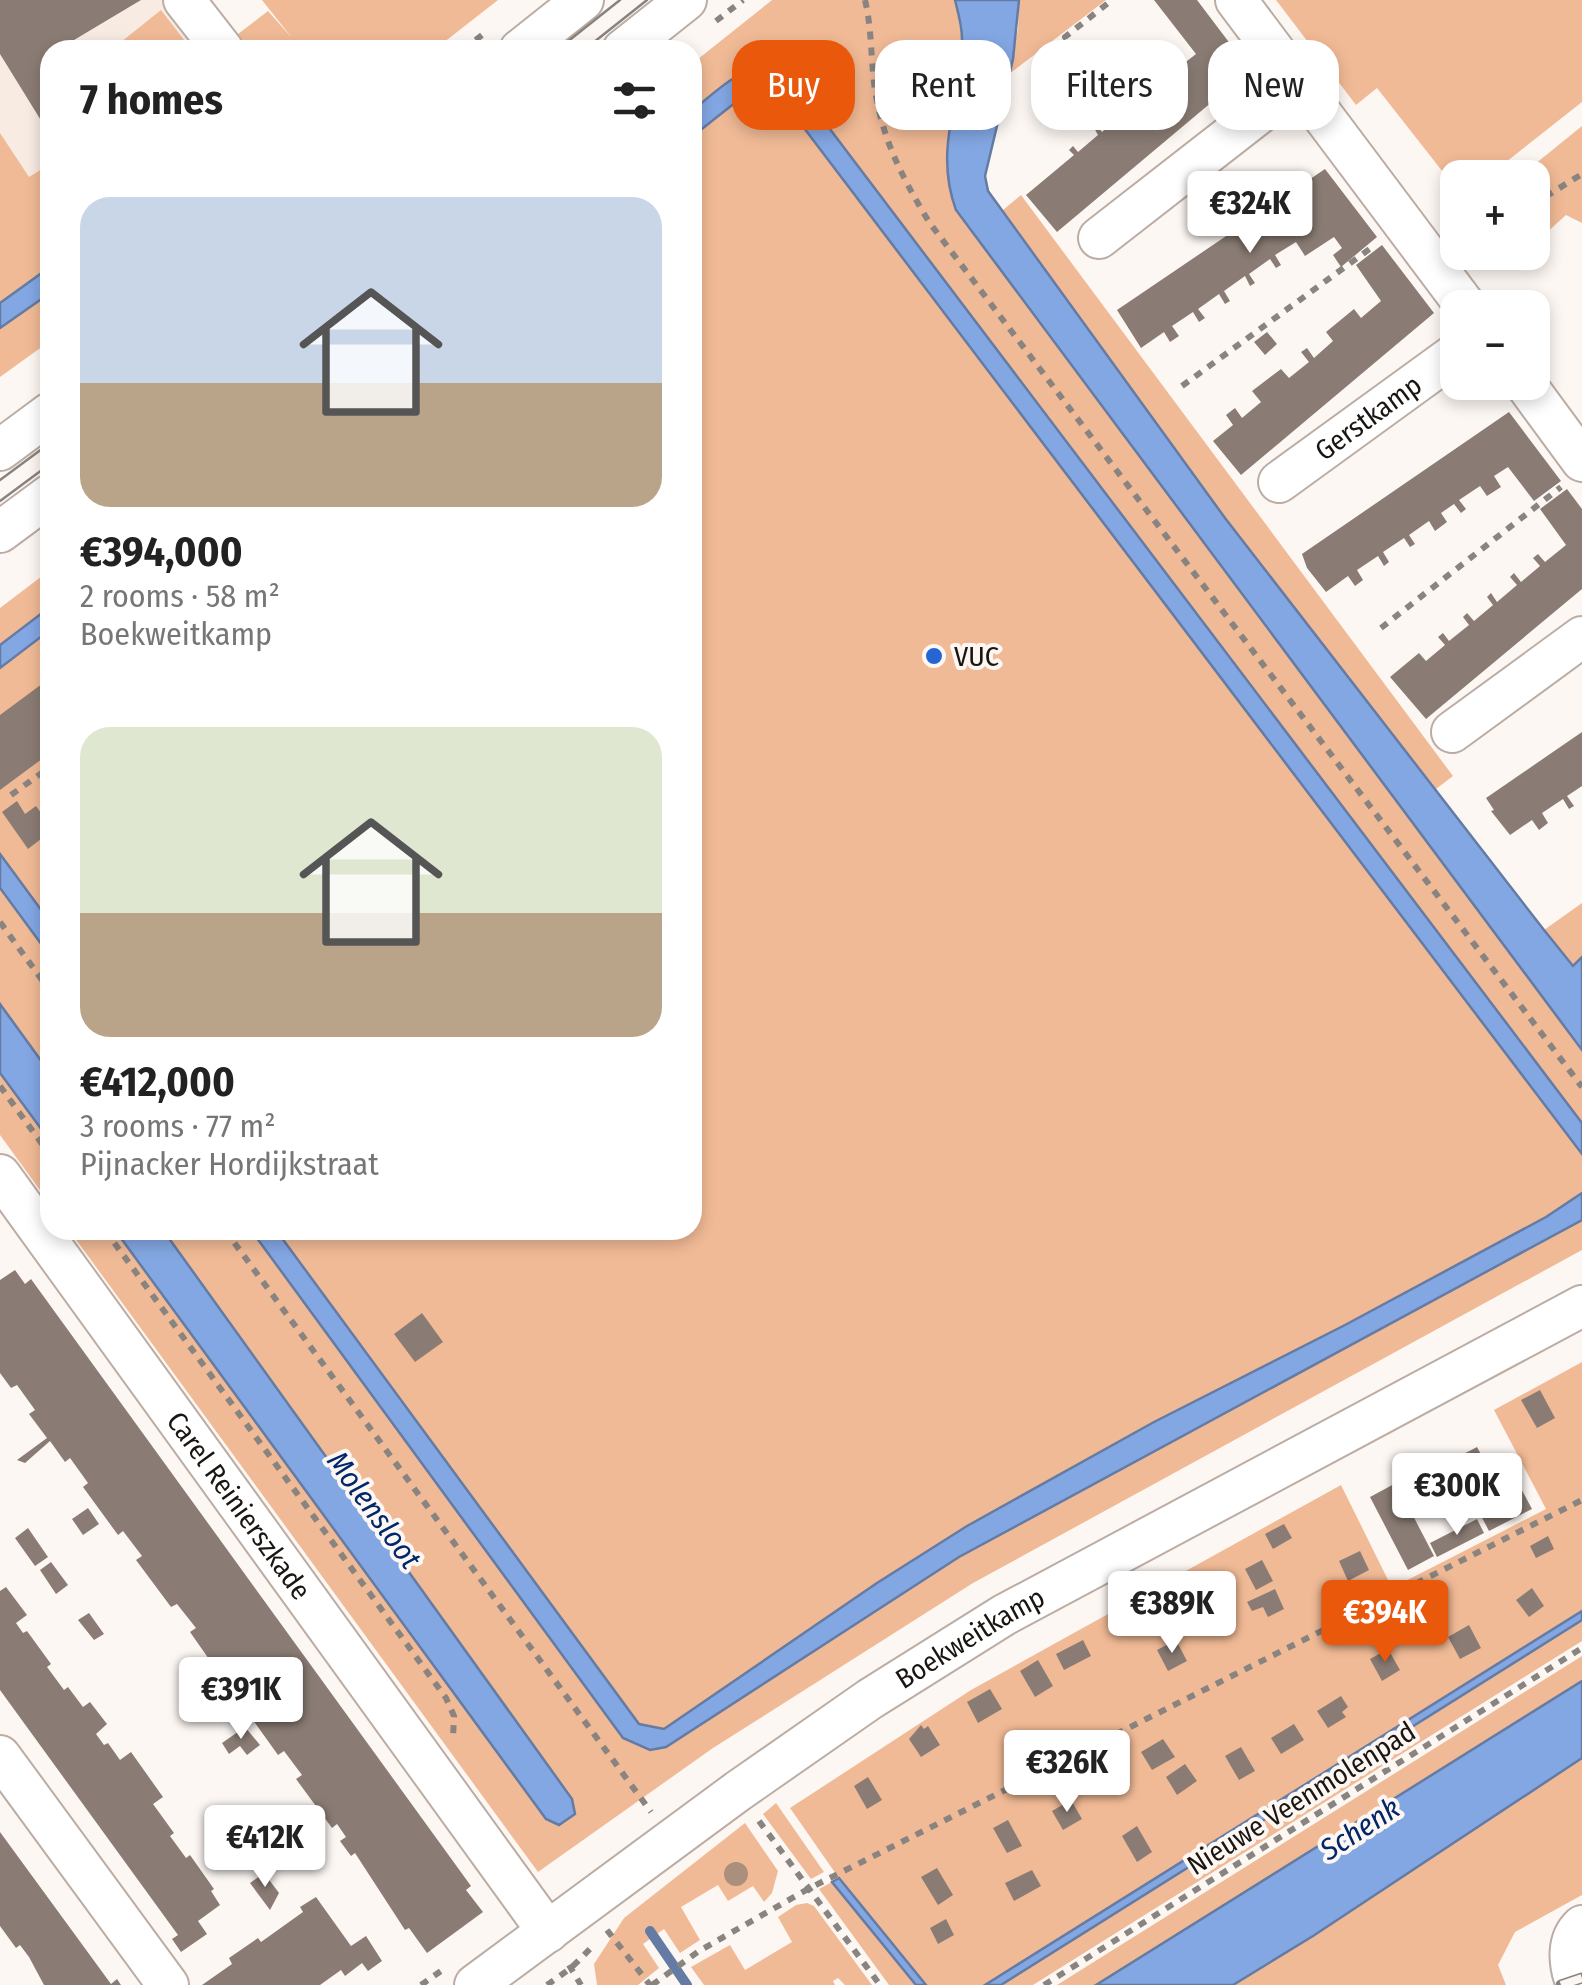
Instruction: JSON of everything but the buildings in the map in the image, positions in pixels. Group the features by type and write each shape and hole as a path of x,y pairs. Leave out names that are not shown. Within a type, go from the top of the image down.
{"street":[{"path":"184,0 215,40"},
{"path":"532,40 582,0"},
{"path":"636,40 686,0"},
{"path":"1236,0 1266,40"},
{"path":"1098,238 1237,130"},
{"path":"1333,130 1454,290"},
{"name":"Gerstkamp","path":"1278,482 1440,365"},
{"path":"1535,400 1577,470"},
{"path":"0,450 40,420"},
{"path":"0,532 40,502"},
{"path":"1452,732 1582,637"},
{"name":"Carel Reinierszkade","path":"0,1175 40,1230"},
{"name":"Carel Reinierszkade","path":"47,1240 548,1932"},
{"name":"Boekweitkamp","path":"475,1985 738,1791 870,1699 1004,1616 1582,1306"},
{"path":"0,1756 168,1985"},
{"path":"1575,1980 1570,1955 1576,1932 1582,1926"}],"path":[{"path":"865,0 876,100 884,128 908,189 929,222 1582,1087"},
{"path":"1068,40 1065,37 1112,0"},
{"path":"1550,194 1582,174"},
{"path":"1182,386 1404,224"},
{"path":"1381,628 1577,470"},
{"path":"11,795 40,774"},
{"path":"0,922 40,976"},
{"path":"0,1086 40,1141"},
{"path":"112,1240 446,1698 454,1716 453,1739 436,1776"},
{"path":"232,1240 651,1812"},
{"path":"607,1929 652,1985 697,1952 808,1888 1582,1500"},
{"name":"Nieuwe Veenmolenpad","path":"1044,1985 1582,1648"},
{"path":"752,1812 880,1985"},
{"path":"547,1985 571,1968 581,1985"}],"shaded area":[{"path":"0,0 210,0 243,40 40,40 40,224 0,254"},
{"path":"262,0 498,0 447,40 242,40 238,34 268,11 292,38"},
{"path":"772,0 955,0 962,40 875,40 875,130 955,130 957,210 1582,1050 1582,1123 831,130 855,130 855,40 732,40 732,79 702,103 702,56"},
{"path":"1019,0 1106,0 1054,40 1031,40 1031,57 1011,72"},
{"path":"1276,0 1582,0 1582,102 1509,160 1440,160 1440,168 1377,88 1356,105 1339,83 1339,40 1306,40"},
{"path":"161,10 184,40 124,40"},
{"name":"VUC","path":"732,106 732,130 806,130 1582,1154 1582,1193 1546,1217 1345,1325 1154,1422 664,1729 639,1724 283,1240 702,1240 702,129"},
{"path":"1582,126 1582,223 1566,215 1550,230 1550,160 1540,160"},
{"path":"0,133 29,177 40,170 40,274 0,303"},
{"path":"1021,195 1453,776 1436,789 1225,518 1003,210"},
{"path":"40,300 40,348 0,377 0,328"},
{"path":"40,578 40,615 0,645 0,608"},
{"path":"40,638 40,908 0,854 0,668"},
{"path":"0,888 40,942 40,1059 0,1004"},
{"path":"1582,903 1582,957 1573,967 1544,930"},
{"path":"0,1073 40,1127 40,1190 0,1135"},
{"path":"1582,1220 1582,1250 973,1583 713,1748 538,1872 76,1240 122,1240 546,1819 575,1814 572,1799 170,1240 258,1240 623,1737 650,1750 666,1747 959,1557"},
{"path":"1582,1362 1582,1610 984,1985 927,1985 836,1874 790,1808 971,1690 1341,1485 1392,1588 1546,1509 1494,1410"},
{"path":"1582,1620 1582,1641 1033,1985 1001,1985"},
{"path":"1582,1656 1582,1681 1096,1985 1057,1985"},
{"path":"1582,1758 1582,1895 1515,1932 1498,1965 1506,1985 1233,1985 1313,1936"},
{"path":"776,1803 824,1872 811,1879 763,1814"},
{"path":"745,1823 778,1871 772,1893 764,1902 753,1886 728,1901 718,1885 681,1907 700,1940 680,1953 664,1929 643,1944 659,1968 638,1985 597,1985 594,1964 624,1918"},
{"path":"832,1882 916,1985 889,1985 819,1889"},
{"path":"807,1903 814,1906 872,1985 845,1985 838,1978 833,1981 835,1985 704,1985 691,1967 730,1945 745,1970 792,1942 778,1917"}],"water":[{"path":"955,0 1019,0 1011,67 1011,40 962,40"},
{"path":"732,80 732,105 702,129 702,103"},
{"path":"806,130 831,130 1582,1123 1582,1154"},
{"path":"950,130 996,130 985,176 988,191 1225,518 1544,930 1573,966 1582,957 1582,1050 956,210 947,165"},
{"path":"40,274 40,300 0,328 0,303"},
{"path":"40,615 40,638 0,668 0,645"},
{"path":"0,854 40,908 40,942 0,888"},
{"path":"0,1004 40,1059 40,1127 0,1073"},
{"path":"1582,1193 1582,1220 959,1557 666,1747 650,1750 623,1738 258,1240 283,1240 639,1724 664,1729 967,1526 1154,1422 1546,1217"},
{"path":"122,1240 170,1240 572,1799 575,1814 559,1825 546,1819"},
{"path":"1582,1611 1582,1620 1001,1985 985,1985"},
{"name":"Schenk","path":"1582,1681 1582,1758 1313,1936 1233,1985 1096,1985"},
{"path":"839,1878 926,1985 916,1985 832,1882"}],"waterway":[{"name":"Molensloot","path":"650,1931 687,1985"}],"tram line":[{"path":"570,40 620,0"},
{"path":"597,40 647,0"},
{"path":"0,480 40,450"},
{"path":"0,501 40,471"}],"railway":[{"path":"1561,1985 1582,1978"}],"place":[{"name":"VUC","path":"934,656"}]}
